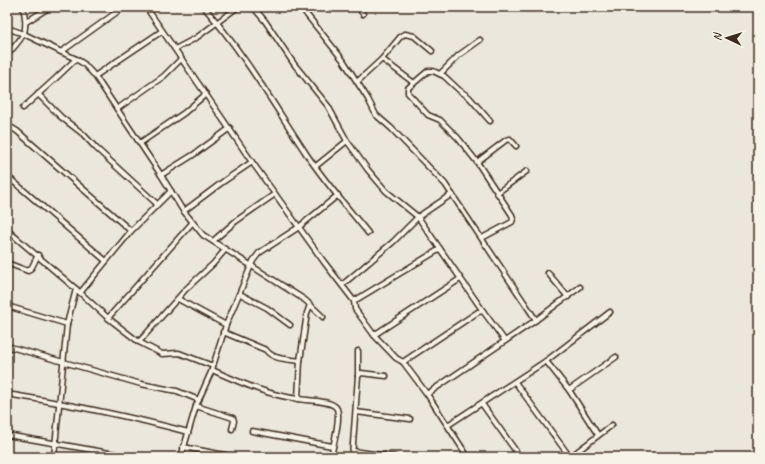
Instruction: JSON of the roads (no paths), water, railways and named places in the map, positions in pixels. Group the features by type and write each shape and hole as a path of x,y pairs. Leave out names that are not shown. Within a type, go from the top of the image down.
{"street":[{"path":"7,55 24,34 26,22 23,7"},
{"path":"26,22 50,7"},
{"path":"61,52 124,7"},
{"path":"146,7 252,162 354,301 355,309 374,334 396,358 403,362 428,394 468,457"},
{"path":"204,7 287,122 316,166 368,233"},
{"path":"175,49 196,38 238,7"},
{"path":"253,7 265,21 294,64 328,106 347,141 368,170 386,191 418,217 460,279 505,341"},
{"path":"302,7 314,25 343,60 376,115 399,136 445,184 536,320"},
{"path":"358,7 363,14"},
{"path":"7,28 24,34 84,64 95,76 184,211 203,235 305,300 323,317"},
{"path":"95,76 162,31"},
{"path":"357,82 382,59 401,36 405,34 414,36 432,51"},
{"path":"440,74 459,55 480,40"},
{"path":"24,108 76,59"},
{"path":"117,109 154,84 182,59"},
{"path":"382,59 414,83"},
{"path":"482,238 512,222 513,219 477,162 458,138 440,120 428,115 408,93 408,88 428,71 433,71 440,74 469,97 490,121"},
{"path":"38,94 61,117 83,134 96,148 157,204"},
{"path":"140,143 184,113 206,94"},
{"path":"7,125 17,131 131,231"},
{"path":"161,175 193,155 230,128"},
{"path":"477,162 500,143 506,140 510,139 516,146"},
{"path":"316,166 347,141"},
{"path":"184,211 252,162"},
{"path":"497,193 527,172"},
{"path":"7,176 106,260"},
{"path":"80,293 131,231 171,191"},
{"path":"213,241 236,221 275,194"},
{"path":"342,285 393,242 418,217 452,194"},
{"path":"181,457 196,406 212,368 223,332 256,256 299,227 338,195"},
{"path":"108,318 192,222"},
{"path":"7,230 76,288 108,318 139,342 162,354 179,353 256,389 298,399 330,403 336,407 338,414 332,446 332,457"},
{"path":"354,301 440,249"},
{"path":"139,342 186,288 225,250"},
{"path":"7,263 28,271 32,267 38,255"},
{"path":"548,273 568,297"},
{"path":"374,334 460,279"},
{"path":"428,394 536,320 580,287"},
{"path":"54,457 67,324 76,288"},
{"path":"240,294 267,308 290,324"},
{"path":"178,299 226,325"},
{"path":"298,399 300,361 307,312 310,305"},
{"path":"7,306 67,324"},
{"path":"403,362 478,312 483,311"},
{"path":"448,425 546,361 610,312"},
{"path":"223,332 266,350 269,354 275,357 300,361"},
{"path":"7,346 141,384 177,391 199,400"},
{"path":"352,457 356,412 358,351"},
{"path":"569,390 616,357"},
{"path":"546,361 569,390 598,435"},
{"path":"358,376 361,373 386,376"},
{"path":"515,382 570,457 612,425"},
{"path":"7,394 140,419 188,432"},
{"path":"482,404 520,457"},
{"path":"196,406 233,418 234,421 232,429"},
{"path":"356,412 410,419"},
{"path":"252,431 332,446"},
{"path":"7,435 132,457"},
{"path":"183,447 235,457"},
{"path":"352,451 396,457"}]}
